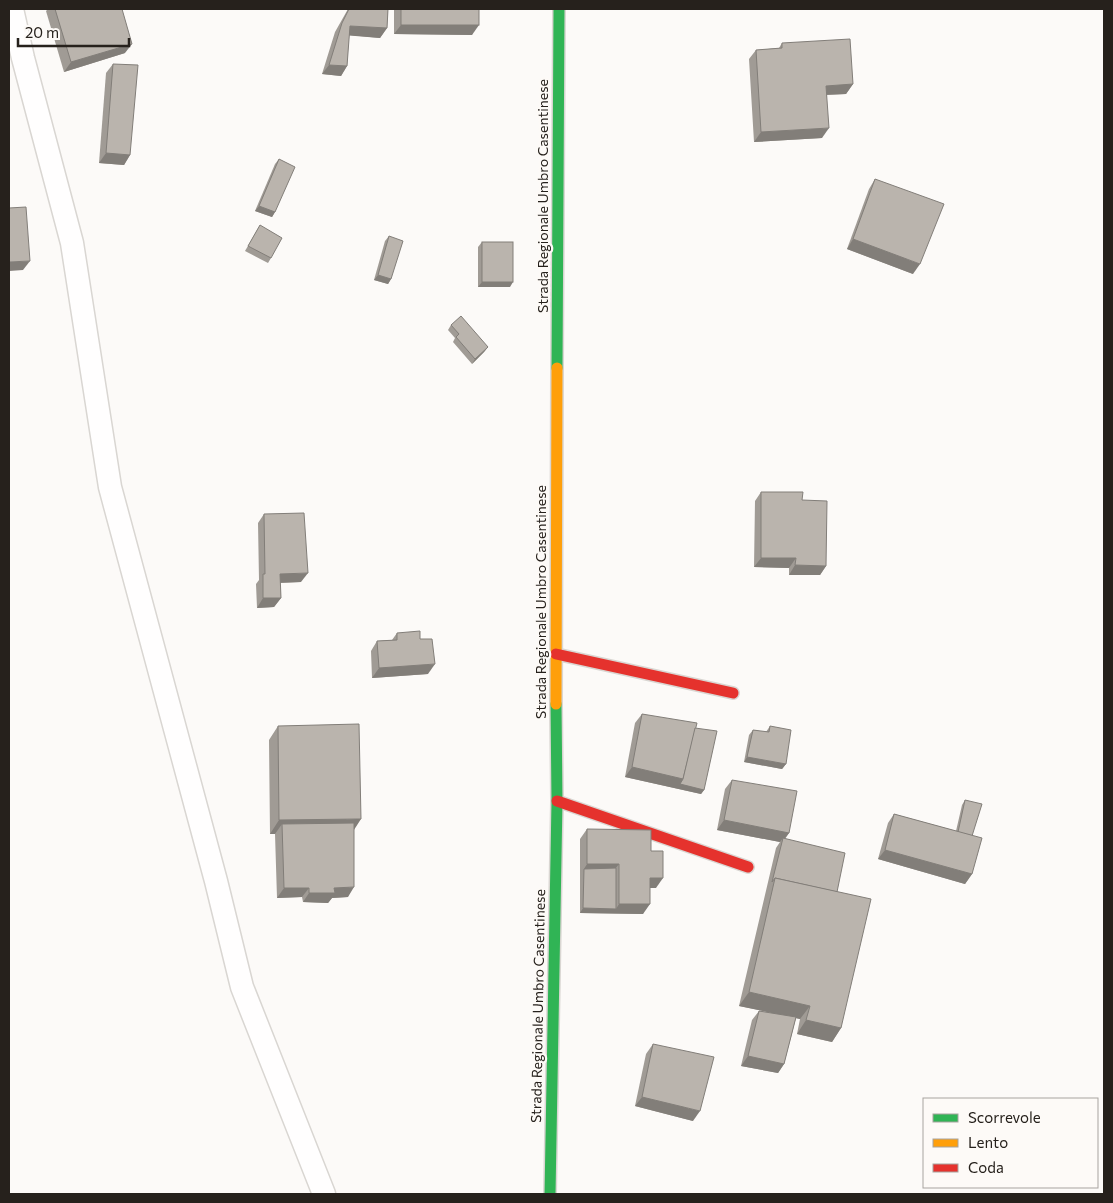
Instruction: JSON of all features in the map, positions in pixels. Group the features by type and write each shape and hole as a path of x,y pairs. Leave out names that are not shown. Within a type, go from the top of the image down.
{"main road":[{"name":"Strada Regionale Umbro Casentinese","path":"550,1194 557,802 559,9"},
{"path":"556,654 733,693"},
{"path":"557,802 748,867"}],"lane":[{"path":"12,9 23,58 72,242 110,487 216,881 242,987 324,1194"}],"building":[{"path":"55,9 122,9 132,44 71,62"},
{"path":"349,9 388,9 387,28 350,26 347,66 329,65 342,23"},
{"path":"401,9 479,9 479,25 401,25"},
{"path":"850,39 853,84 826,86 829,128 761,132 756,50 782,48 782,43"},
{"path":"113,64 138,65 130,155 106,153"},
{"path":"279,159 295,167 275,212 259,206"},
{"path":"875,179 944,204 920,264 853,239"},
{"path":"26,207 30,261 9,262 9,208"},
{"path":"260,225 282,238 271,258 248,246"},
{"path":"389,236 403,241 391,279 378,275"},
{"path":"482,242 513,242 513,282 482,282"},
{"path":"461,316 488,347 475,359 456,337 459,334 451,325"},
{"path":"761,492 803,492 802,500 827,501 826,566 795,565 796,558 761,558"},
{"path":"304,513 308,573 280,574 281,598 263,598 263,574 265,574 264,514"},
{"path":"420,631 420,639 432,639 435,664 379,668 377,641 397,640 397,633"},
{"path":"642,714 697,723 683,779 632,767"},
{"path":"359,724 361,819 279,820 278,726"},
{"path":"770,726 791,730 786,764 747,757 753,730 769,732"},
{"path":"695,728 717,731 704,790 680,784 683,779"},
{"path":"732,780 797,791 789,833 724,820"},
{"path":"965,800 982,804 972,836 958,832"},
{"path":"894,814 982,838 972,874 885,850"},
{"path":"354,823 354,887 334,888 335,893 309,893 309,888 284,888 282,824"},
{"path":"587,829 651,830 651,851 663,851 663,878 650,878 650,904 619,904 619,864 587,864"},
{"path":"783,838 845,853 837,892 775,878 772,882"},
{"path":"616,868 616,909 583,908 584,869"},
{"path":"775,878 871,899 841,1028 806,1020 810,1006 749,992"},
{"path":"759,1011 796,1017 784,1064 748,1056"},
{"path":"653,1044 714,1057 700,1111 642,1097"}],"traffic: fast":[{"path":"557,368 559,9"},
{"path":"550,1194 557,801 556,704"}],"traffic: slow":[{"path":"556,704 557,368"}],"traffic: jam":[{"path":"556,654 733,693"},
{"path":"557,801 748,867"}]}
